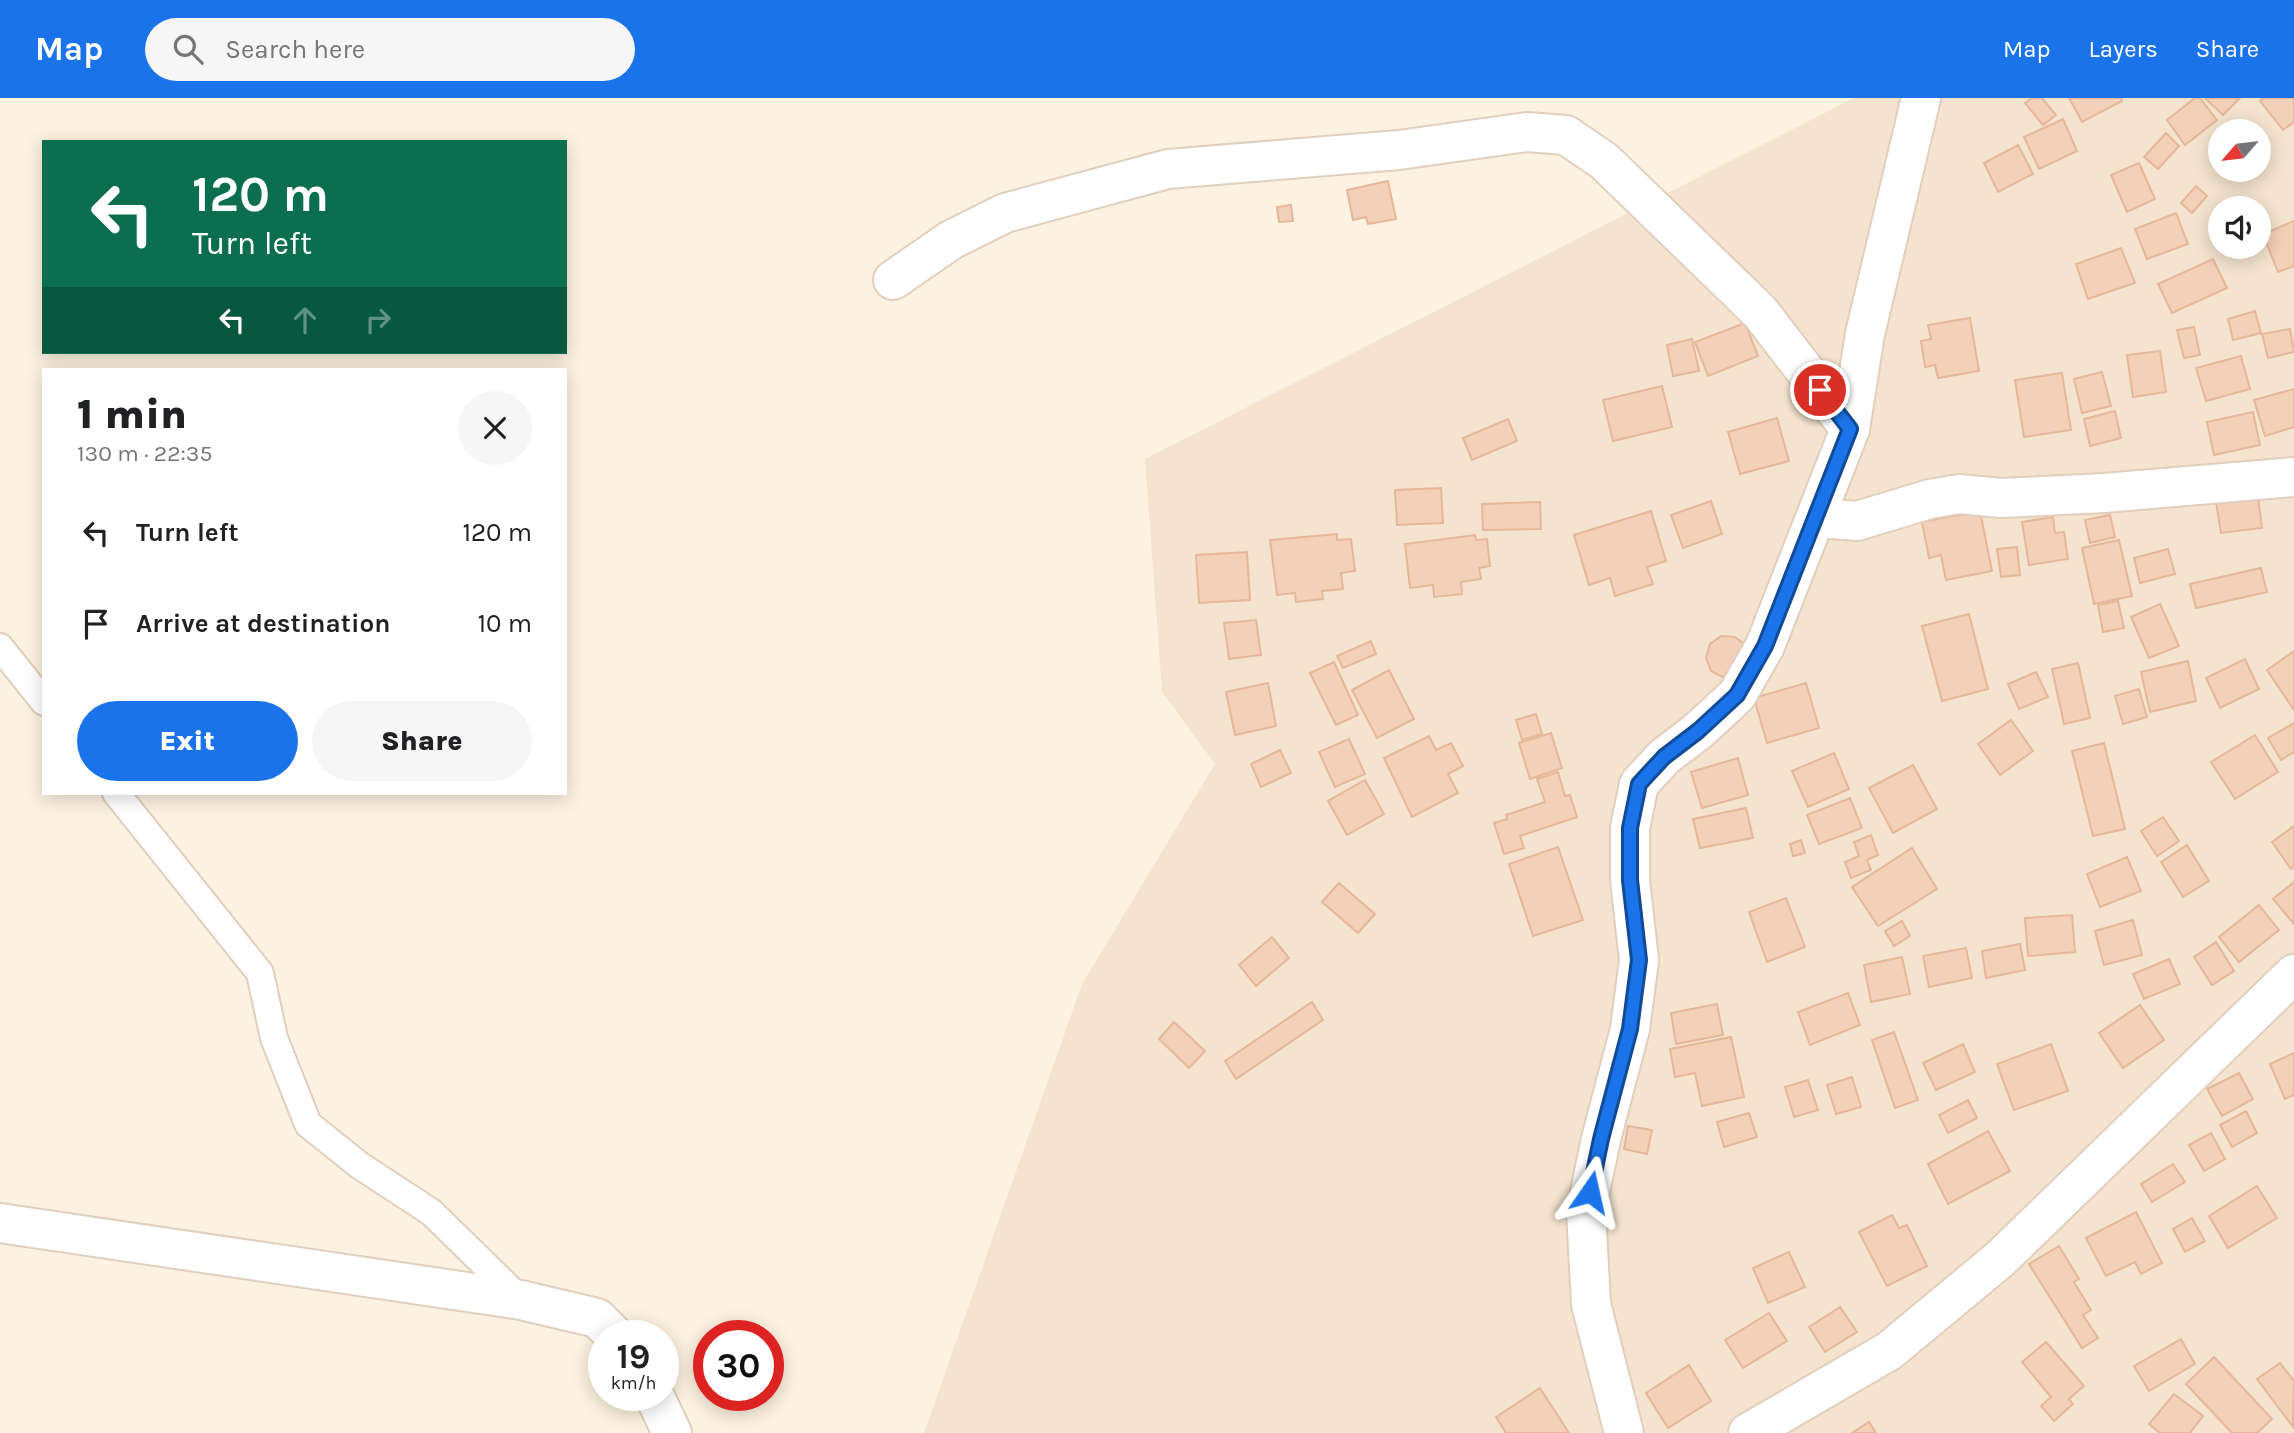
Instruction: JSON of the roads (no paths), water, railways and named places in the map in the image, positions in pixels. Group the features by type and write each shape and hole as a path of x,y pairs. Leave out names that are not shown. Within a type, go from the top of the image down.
{"street":[{"path":"1624,1433 1591,1304 1586,1211 1601,1139 1630,1029 1639,960 1630,880 1630,828 1639,784 1664,757 1698,731 1737,695 1765,646 1850,429 1865,334 1920,98"},
{"path":"893,280 951,240 1005,213 1168,169 1399,150 1527,132 1566,135 1604,161 1760,312 1850,429"},
{"path":"1821,506 1831,519 1857,521 1930,499 1959,494 2001,498 2116,492 2294,477"},
{"path":"1748,1433 1889,1352 2000,1259 2294,974"},
{"path":"0,1223 521,1300 599,1320"},
{"path":"662,1411 672,1433"}],"lane":[{"path":"0,647 42,700"},
{"path":"119,795 260,973 274,1038 307,1124 359,1165 431,1212 521,1300"}]}
